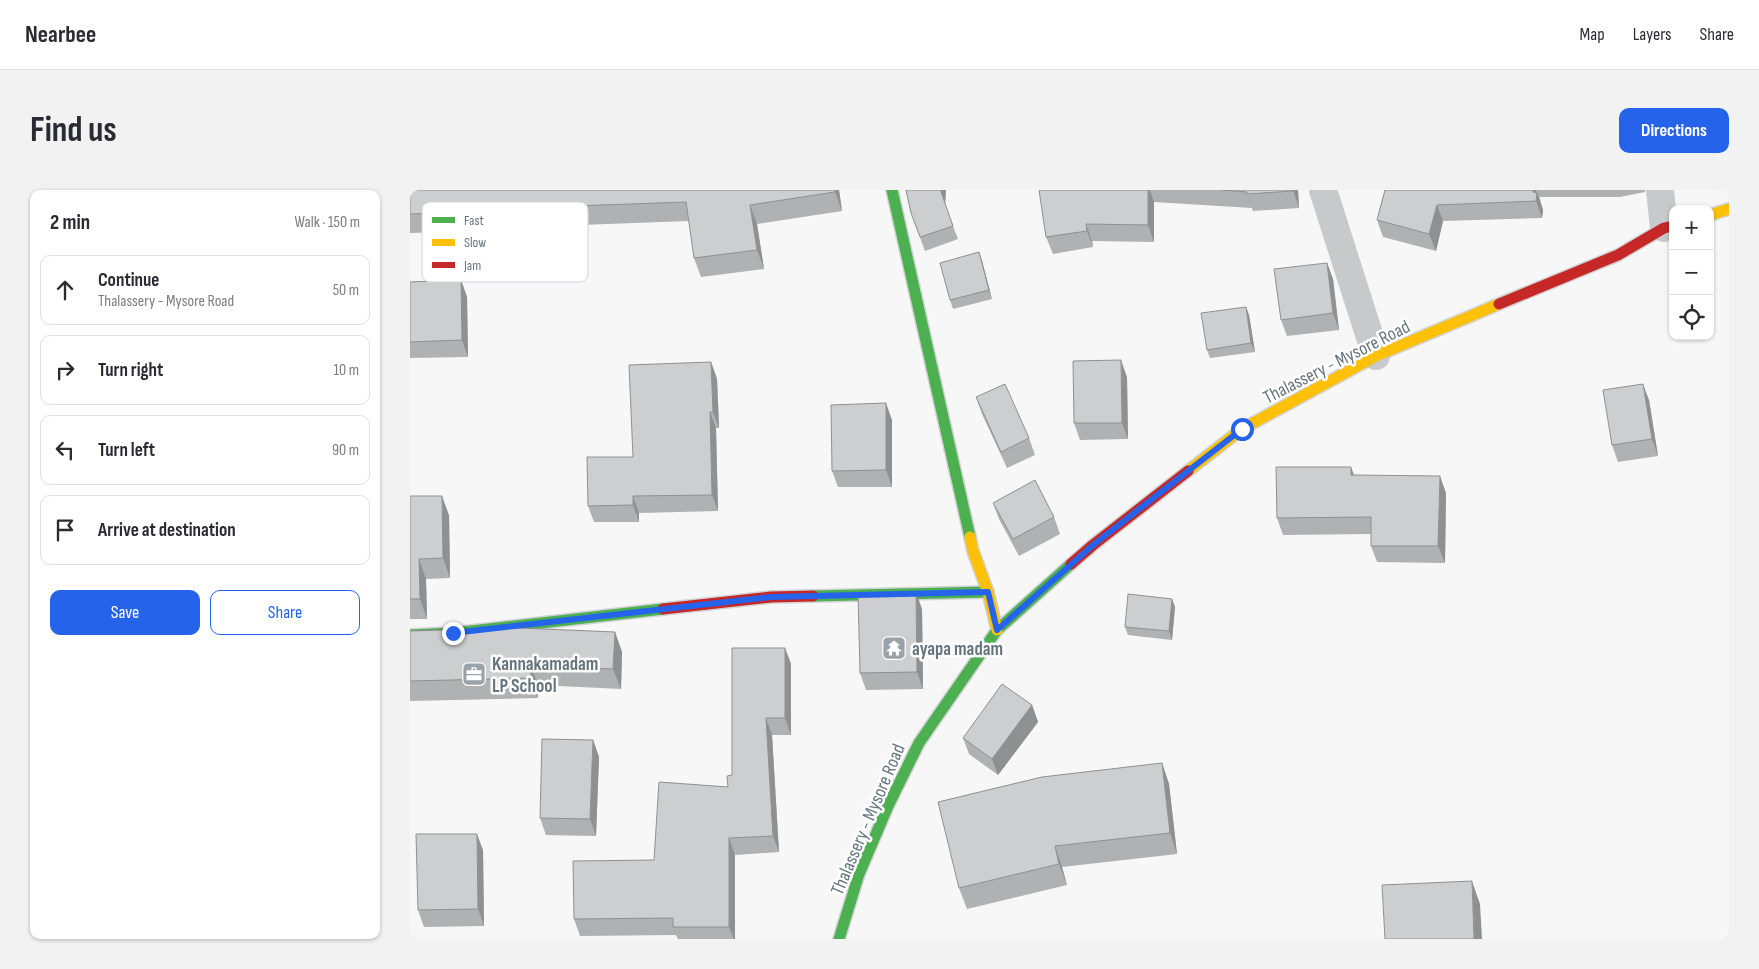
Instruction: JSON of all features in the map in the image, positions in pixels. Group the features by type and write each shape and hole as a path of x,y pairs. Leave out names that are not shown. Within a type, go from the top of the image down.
{"main road":[{"path":"892,190 973,551 988,592 997,630"},
{"path":"1714,214 1729,210"},
{"name":"Thalassery - Mysore Road","path":"839,939 860,874 888,806 919,743 997,630 1093,545 1242,429 1376,356 1618,255 1668,227"},
{"path":"410,634 453,633 771,597 988,592"}],"street":[{"path":"1323,190 1376,356"},
{"path":"1660,190 1668,227"}],"building":[{"path":"410,190 835,190 835,192 750,205 757,250 694,258 686,202 588,206 588,202 422,202 422,214 410,214"},
{"path":"906,190 941,190 953,226 920,237 911,213"},
{"path":"1039,190 1148,190 1148,225 1086,224 1087,231 1046,237"},
{"path":"1222,190 1293,191 1247,194 1247,192"},
{"path":"1385,190 1533,190 1533,192 1537,193 1536,201 1437,205 1429,234 1377,220"},
{"path":"979,252 989,290 950,300 940,263"},
{"path":"1327,263 1333,313 1281,320 1274,269"},
{"path":"410,282 461,282 462,340 410,342"},
{"path":"1246,307 1251,343 1207,350 1201,313"},
{"path":"1121,360 1122,423 1074,423 1073,361"},
{"path":"711,362 713,412 710,412 712,495 633,496 633,505 588,506 587,457 633,457 629,365"},
{"path":"1005,384 1029,438 1001,452 976,397"},
{"path":"1643,384 1652,439 1612,445 1603,390"},
{"path":"886,403 886,470 832,471 831,405"},
{"path":"1276,467 1351,467 1351,475 1440,476 1438,546 1371,546 1371,517 1277,518"},
{"path":"1035,480 1054,517 1013,539 993,503"},
{"path":"410,496 442,496 443,558 419,559 420,599 410,599"},
{"name":"ayapa madam","path":"916,592 917,672 860,673 858,594"},
{"path":"1128,594 1172,599 1169,631 1125,627"},
{"path":"519,628 615,632 613,669 531,666 531,678 410,681 410,631"},
{"path":"732,648 785,648 785,718 766,718 773,836 729,838 729,927 673,927 673,918 574,919 573,861 654,860 659,782 728,787 727,776 732,775"},
{"path":"1002,684 1032,705 992,759 963,738"},
{"path":"542,739 593,740 590,819 540,818"},
{"path":"1162,763 1170,833 1055,846 1059,864 959,888 938,802 1042,777"},
{"path":"416,834 477,834 478,909 418,910"},
{"path":"1472,881 1474,939 1385,939 1382,885"}],"traffic: fast":[{"path":"892,190 970,537"},
{"path":"839,939 859,874 888,806 919,743 997,630 1071,564"},
{"path":"813,596 988,592"},
{"path":"410,635 453,633 663,609"}],"traffic: slow":[{"path":"1714,214 1729,209"},
{"path":"1188,471 1242,429 1376,356 1499,304"},
{"path":"970,537 973,551 988,592 997,630"}],"traffic: jam":[{"path":"1499,304 1618,255 1669,227"},
{"path":"1071,564 1188,471"},
{"path":"663,609 771,597 813,596"}],"place":[{"name":"ayapa madam","path":"894,648"},
{"name":"Kannakamadam LP School","path":"474,674"}],"route":[{"path":"453,633 771,597 988,592 997,630 1093,545 1242,429"}]}
